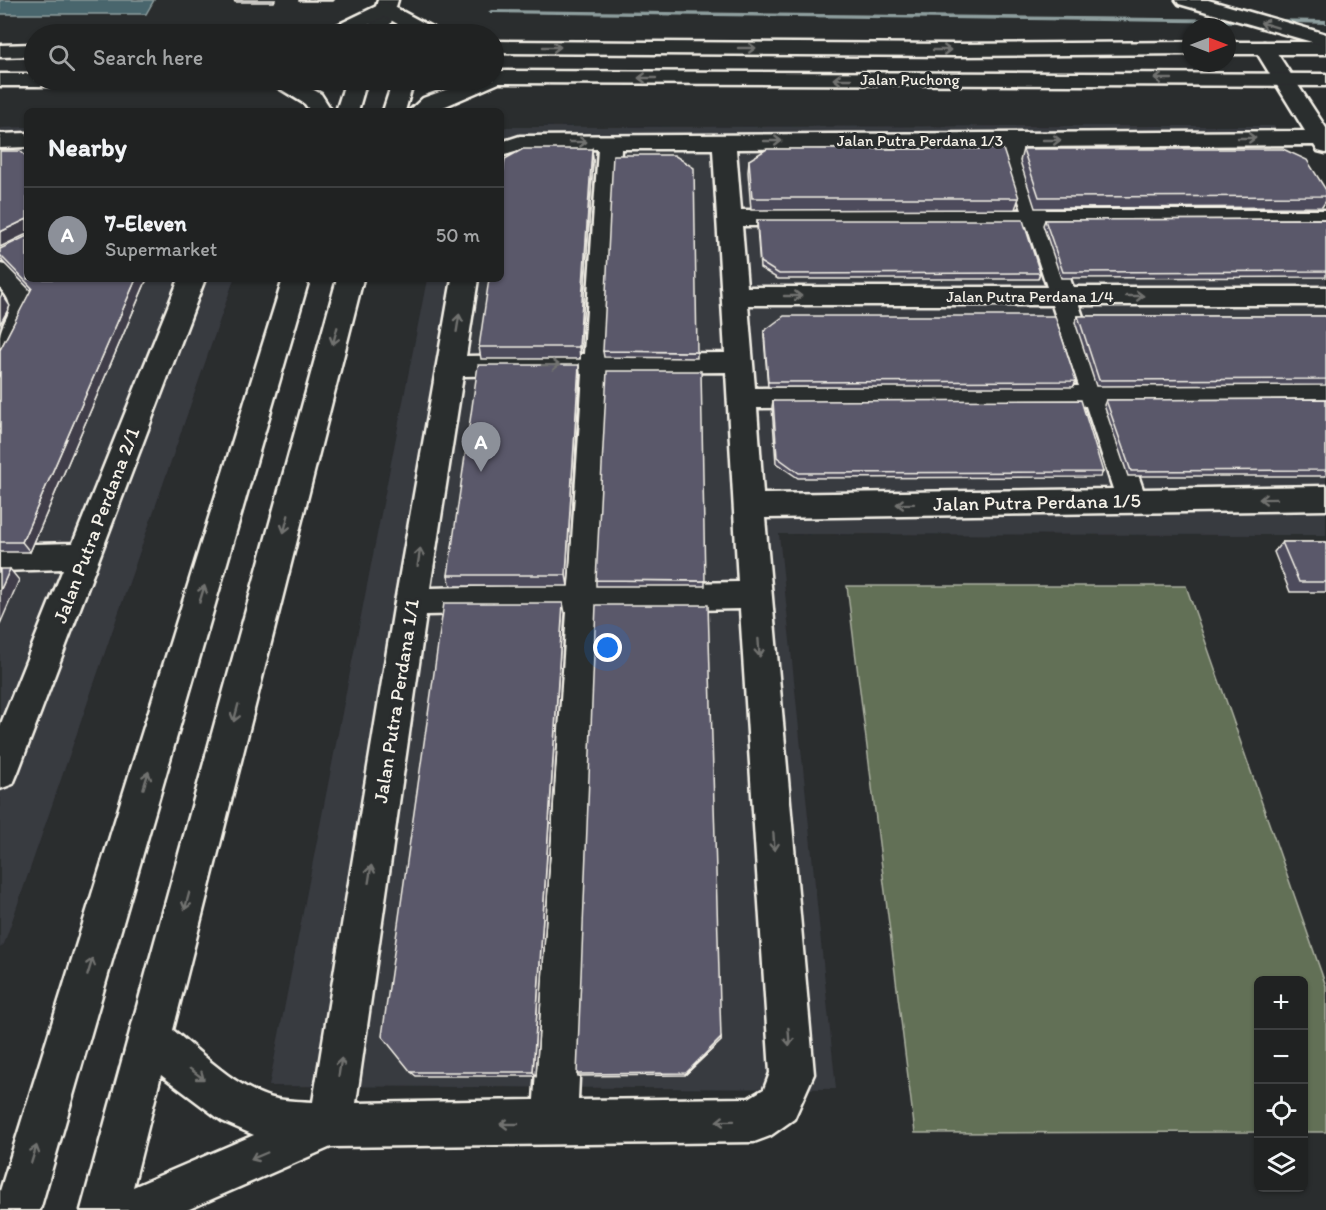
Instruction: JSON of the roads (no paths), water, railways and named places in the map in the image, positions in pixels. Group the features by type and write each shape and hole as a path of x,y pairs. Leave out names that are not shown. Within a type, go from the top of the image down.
{"main road":[{"path":"1186,0 1326,40"},
{"path":"1249,0 1326,20"},
{"path":"357,24 385,20"},
{"name":"Jalan Puchong","path":"504,47 956,50 1182,48"},
{"path":"1236,48 1326,48"},
{"path":"1264,48 1323,142"},
{"path":"0,51 24,50"},
{"name":"Jalan Puchong","path":"504,78 1326,80"},
{"path":"0,80 24,80"},
{"path":"298,90 313,99 319,108"},
{"path":"348,108 353,90"},
{"path":"395,108 400,90"},
{"path":"425,108 464,90"},
{"path":"0,141 24,140"},
{"path":"1010,140 1132,501"},
{"name":"Jalan Putra Perdana 1/3","path":"510,146 610,142 1010,140 1323,142"},
{"path":"555,1124 610,142"},
{"path":"150,1039 242,1107 266,1118 332,1125 754,1120 778,1104 792,1074 755,595 724,142"},
{"path":"729,218 1036,216 1326,218"},
{"path":"0,364 24,312 21,295 3,262"},
{"name":"Jalan Putra Perdana 2/1","path":"0,772 191,282"},
{"path":"17,1210 295,282"},
{"path":"104,1210 349,282"},
{"name":"Jalan Putra Perdana 1/1","path":"332,1125 411,602 464,282"},
{"name":"Jalan Putra Perdana 1/4","path":"734,297 1326,297"},
{"path":"450,366 739,363"},
{"path":"741,398 1326,395"},
{"name":"Jalan Putra Perdana 1/5","path":"749,506 1326,498"},
{"path":"0,558 84,556"},
{"path":"411,602 755,595"},
{"path":"134,1210 332,1125"}],"water":[{"path":"0,0 154,0 146,14 0,14"}],"waterway":[{"path":"491,12 1251,21"},
{"path":"1269,21 1326,22"}],"place":[{"name":"7-Eleven","path":"481,472"}]}
